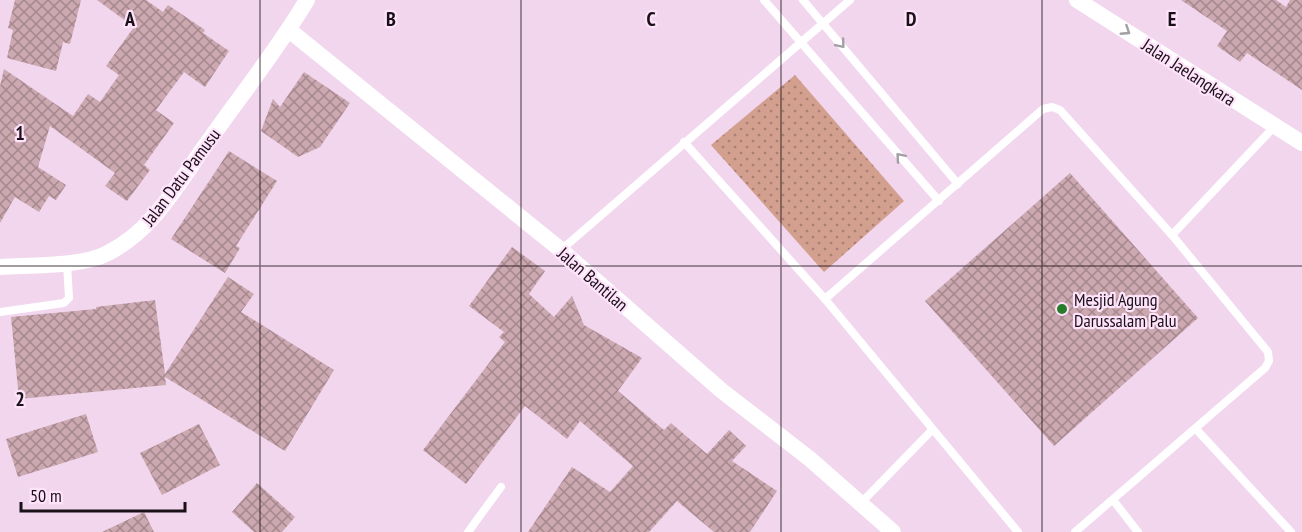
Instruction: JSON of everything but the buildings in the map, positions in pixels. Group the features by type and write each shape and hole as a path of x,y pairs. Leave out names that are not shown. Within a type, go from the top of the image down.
{"street":[{"name":"Jalan Datu Pamusu","path":"0,267 67,264 106,254 136,236 162,208 196,157 289,30 307,0"},
{"name":"Jalan Jaelangkara","path":"1077,0 1302,143"},
{"name":"Jalan Bantilan","path":"289,30 561,250 722,391 810,459 893,532"}],"lane":[{"path":"764,0 939,201"},
{"path":"803,0 958,184"},
{"path":"561,250 850,0"},
{"path":"825,299 1043,109 1052,107 1060,110 1172,235 1268,352 1269,361 1265,369 1076,532"},
{"path":"1172,235 1275,126"},
{"path":"684,142 825,299 1018,532"},
{"path":"0,312 64,303 69,298 67,264"},
{"path":"860,504 932,429"},
{"path":"1196,429 1291,532"},
{"path":"468,532 501,488"},
{"path":"1113,500 1138,532"}],"shaded area":[{"path":"795,75 904,201 824,272 711,145"}],"place":[{"name":"Mesjid Agung Darussalam Palu","path":"1062,309"}]}
